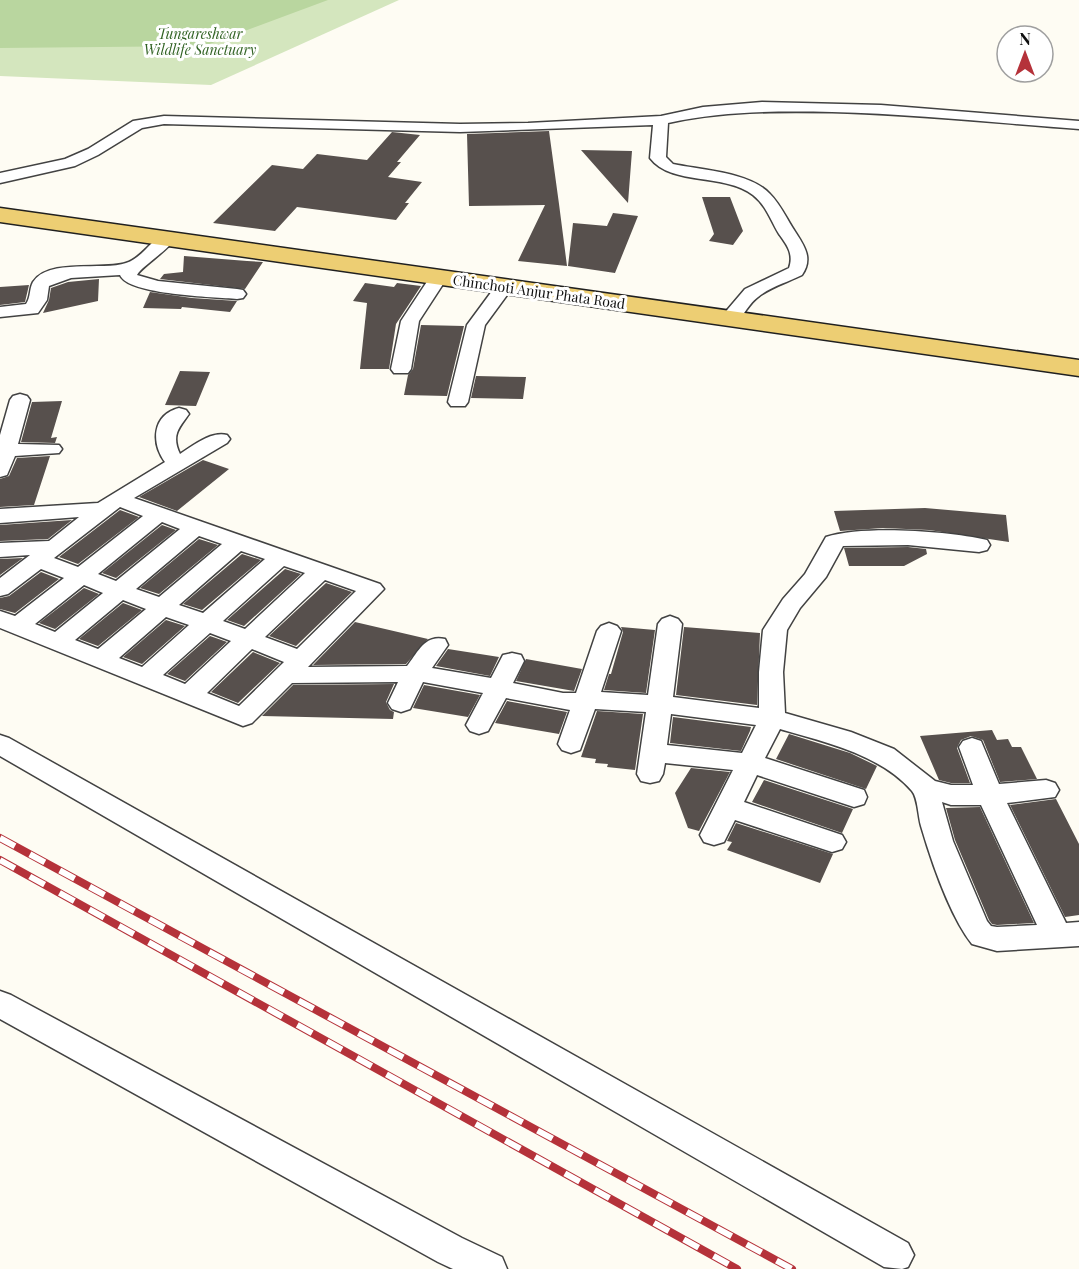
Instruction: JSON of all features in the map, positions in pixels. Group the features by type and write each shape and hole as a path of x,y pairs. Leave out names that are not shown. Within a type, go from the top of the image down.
{"main road":[{"name":"Chinchoti Anjur Phata Road","path":"0,204 1079,368"},
{"name":"Chinchoti Anjur Phata Road","path":"0,215 504,287 1079,354"}],"street":[{"path":"0,177 70,163 93,152 138,124 164,120 460,129 579,126 661,120 704,111 762,106 881,109 1079,125"},
{"path":"661,120 658,158 662,163 669,167 738,183 757,190 765,197 801,258 796,271 751,292 733,314"},
{"path":"167,239 150,255 132,267 128,276 143,283 237,294"},
{"path":"0,312 32,309 38,300 41,284 56,276 132,267"},
{"path":"401,369 410,321 438,278"},
{"path":"458,402 476,325 504,287"},
{"path":"0,471 5,446 20,400"},
{"path":"177,464 166,451 165,438 170,422 180,414"},
{"path":"0,589 110,504 220,439"},
{"path":"5,446 52,448"},
{"path":"0,516 110,504 196,527 372,589 243,717 9,623"},
{"path":"9,623 81,576 158,515"},
{"path":"58,642 196,527"},
{"path":"714,835 772,718 771,672 775,630 791,604 815,577 834,542 843,539 908,538 980,545"},
{"path":"101,660 238,542"},
{"path":"0,550 46,553 81,576 249,639 293,667 414,674 563,702 584,703 614,700 728,711 772,718 842,738 885,755 926,788 951,795 990,795 1046,790"},
{"path":"145,678 280,557"},
{"path":"189,695 321,571"},
{"path":"670,624 651,764 750,763 854,797"},
{"path":"571,744 609,631"},
{"path":"401,704 414,674 436,645"},
{"path":"479,725 512,662"},
{"path":"0,744 896,1255"},
{"path":"926,788 929,809 948,863 975,927 982,936 997,939 1068,935 990,795 972,747"},
{"path":"728,807 832,842"},
{"path":"0,1004 439,1244 489,1269"}],"green space":[{"name":"Tungareshwar Wildlife Sanctuary","path":"0,0 399,0 211,85 0,76"},
{"path":"0,0 328,0 204,46 0,48"}],"building":[{"path":"549,131 567,266 518,261 545,205 469,206 467,134"},
{"path":"392,132 420,135 397,162 401,162 388,177 422,182 405,203 409,203 396,220 297,207 275,231 213,223 272,165 303,169 317,154 367,160"},
{"path":"581,150 632,151 628,203"},
{"path":"702,197 730,197 743,231 733,245 709,241 714,234"},
{"path":"613,213 638,216 615,273 568,266 573,223 607,226"},
{"path":"184,256 263,262 245,289 160,279 164,274 183,272"},
{"path":"99,279 98,301 43,313 51,288 68,282"},
{"path":"365,283 394,287 397,283 421,286 396,324 389,369 360,369 367,303 353,301"},
{"path":"29,285 25,302 0,305 0,287"},
{"path":"150,292 237,301 230,312 182,307 181,309 143,308"},
{"path":"421,325 464,326 447,396 404,395 408,375 413,369"},
{"path":"180,371 210,372 196,406 165,405"},
{"path":"476,376 526,377 523,399 471,398"},
{"path":"62,401 51,438 57,437 55,443 21,442 32,402"},
{"path":"50,456 34,505 0,507 0,479 9,476 17,458"},
{"path":"203,460 229,469 177,511 139,497"},
{"path":"925,508 1006,515 1009,542 929,530 883,528 840,531 834,511"},
{"path":"120,510 139,517 78,564 59,557"},
{"path":"72,520 48,539 0,541 0,525"},
{"path":"162,525 176,530 116,578 102,573"},
{"path":"199,539 218,545 159,594 140,588"},
{"path":"844,548 926,549 927,554 904,566 849,566"},
{"path":"242,554 261,560 202,610 183,604"},
{"path":"23,558 0,575 0,559"},
{"path":"285,569 301,574 244,626 227,620"},
{"path":"41,572 59,579 15,613 0,609 0,598 9,596"},
{"path":"326,583 352,592 296,646 269,636"},
{"path":"84,588 99,594 55,629 39,623"},
{"path":"123,603 142,610 98,646 79,639"},
{"path":"166,620 185,626 142,664 123,657"},
{"path":"355,622 428,639 406,664 313,665"},
{"path":"621,627 655,630 646,693 604,690 623,632"},
{"path":"684,627 760,633 757,705 676,695"},
{"path":"210,636 227,642 185,681 167,674"},
{"path":"448,649 499,657 490,676 436,666"},
{"path":"253,652 280,663 238,703 211,692"},
{"path":"526,659 582,669 574,691 516,681"},
{"path":"394,684 386,702 390,710 394,712 393,719 262,716 293,685"},
{"path":"424,685 480,695 468,717 413,708"},
{"path":"507,701 567,712 559,734 495,723"},
{"path":"597,711 643,714 635,770 607,767 608,764 595,763 596,759 581,757"},
{"path":"673,717 751,727 741,751 670,743"},
{"path":"992,730 997,740 1008,739 1012,747 1021,747 1037,779 1000,782 983,740 971,736 961,740 957,748 970,783 951,783 939,780 920,736"},
{"path":"789,734 850,753 877,766 866,789 776,759"},
{"path":"691,768 730,772 699,831 688,828 675,793"},
{"path":"764,780 853,809 842,833 752,802"},
{"path":"1056,799 1079,844 1079,915 1065,917 1010,805"},
{"path":"980,807 1034,923 997,925 992,924 989,920 955,840 946,808"},
{"path":"736,823 833,854 820,883 727,850 732,842 727,841"}],"railway":[{"path":"0,838 792,1269"},
{"path":"0,860 737,1269"}]}
